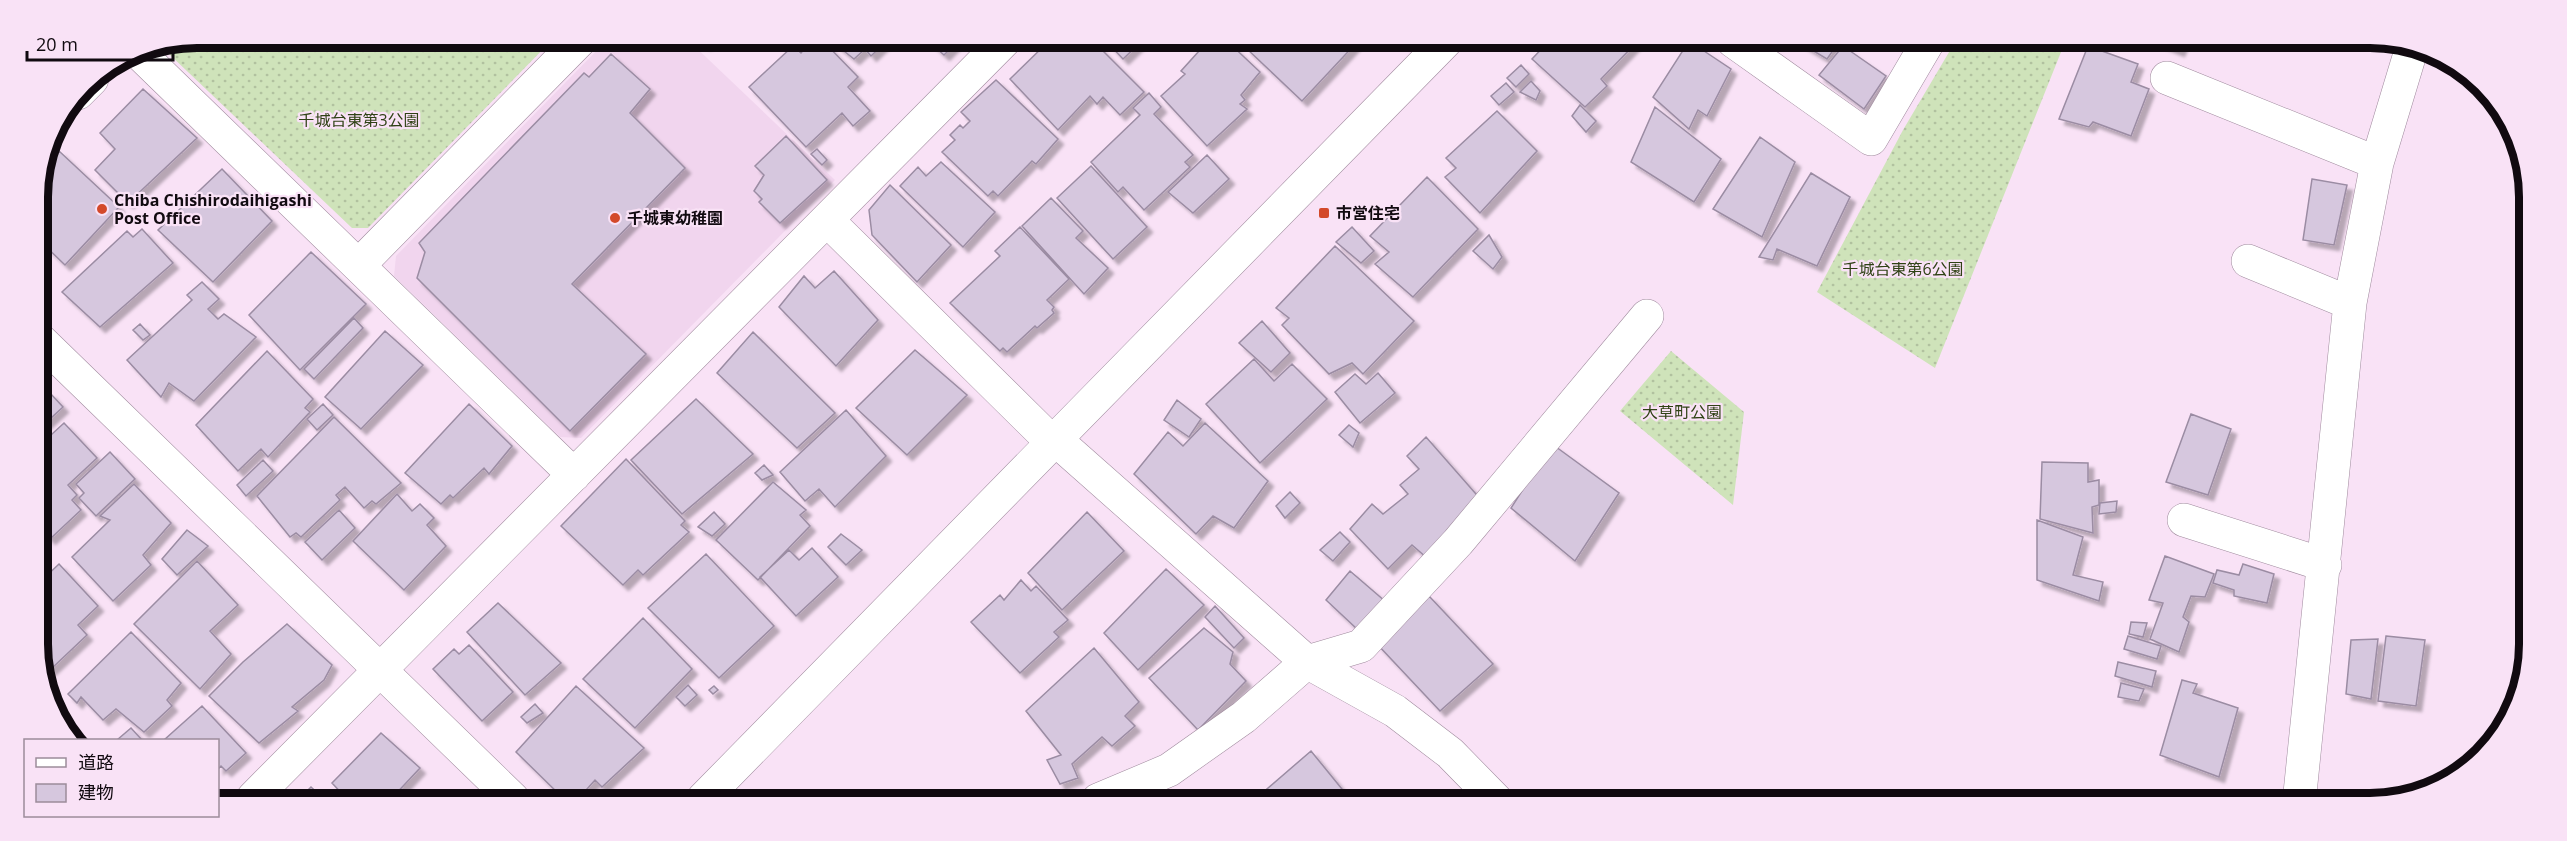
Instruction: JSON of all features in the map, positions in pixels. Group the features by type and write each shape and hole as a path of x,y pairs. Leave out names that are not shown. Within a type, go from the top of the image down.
{"street":[{"path":"359,265 572,48"},
{"path":"258,793 996,48"},
{"path":"709,793 1439,48"},
{"path":"1742,48 1870,139 1924,48"},
{"path":"2300,793 2350,303 2377,163 2410,53"},
{"path":"144,58 574,475"},
{"path":"2166,78 2377,163"},
{"path":"827,220 1055,441 1307,662 1395,711 1450,753 1489,793"},
{"path":"2248,261 2350,303"},
{"path":"1115,793 1169,770 1244,717 1307,662 1361,646 1458,542 1647,316"},
{"path":"48,348 507,793"},
{"path":"2184,519 2325,565"}],"shaded area":[{"name":"千城東幼稚園","path":"599,48 696,48 835,180 581,438 560,437 394,276 396,256"}],"green space":[{"name":"千城台東第3公園","path":"187,48 544,48 368,228 352,228 168,51"},
{"name":"千城台東第6公園","path":"1951,48 2063,48 1935,368 1817,292 1903,130"},
{"name":"大草町公園","path":"1671,351 1744,412 1733,505 1620,411"}],"building":[{"path":"791,48 795,48 801,53 805,48 830,48 858,77 848,87 870,111 853,126 842,113 806,147 749,87"},
{"path":"840,48 879,48 871,56 865,49 854,59"},
{"path":"936,48 951,48 944,55"},
{"path":"1042,48 1100,48 1144,92 1120,115 1103,97 1097,104 1090,96 1058,130 1010,79"},
{"path":"1113,48 1135,48 1123,59"},
{"path":"1202,48 1234,48 1260,72 1241,95 1245,100 1240,104 1247,109 1207,146 1161,96 1185,74 1181,71"},
{"path":"1246,48 1352,48 1302,101"},
{"path":"1542,48 1631,48 1601,79 1607,86 1585,107 1532,59"},
{"path":"1684,48 1700,48 1731,69 1707,116 1698,110 1689,129 1653,97"},
{"path":"1809,48 1835,48 1827,59"},
{"path":"1841,48 1846,48 1886,76 1864,109 1819,75"},
{"path":"2087,48 2094,48 2138,64 2131,82 2149,89 2131,136 2093,122 2089,127 2059,119"},
{"path":"611,54 650,89 630,113 685,168 572,284 646,354 570,431 417,278 425,252 419,243 584,73 589,77"},
{"path":"1521,65 1529,74 1516,87 1507,78"},
{"path":"996,80 1058,139 1036,164 1032,161 998,196 993,191 988,196 942,152 955,140 950,135 960,125 963,128 970,121 961,112"},
{"path":"1531,81 1540,91 1536,100 1520,92"},
{"path":"1506,83 1514,92 1499,105 1491,96"},
{"path":"143,89 197,138 128,203 95,170 115,149 100,133"},
{"path":"1149,93 1161,107 1154,114 1193,155 1185,162 1190,167 1144,210 1123,187 1118,192 1091,162 1140,115 1133,108"},
{"path":"1580,105 1596,121 1586,132 1572,116"},
{"path":"1655,107 1721,159 1694,202 1631,162"},
{"path":"1497,111 1537,151 1480,213 1445,177 1456,168 1446,158"},
{"path":"786,136 827,180 780,223 759,202 762,199 754,191 764,175 755,166"},
{"path":"1760,137 1795,162 1762,237 1713,209"},
{"path":"817,149 827,160 822,165 811,154"},
{"path":"59,151 119,207 65,265 48,249 48,187 53,157"},
{"path":"1207,155 1229,179 1193,213 1168,192"},
{"path":"941,162 995,212 963,247 900,186 918,167 926,176"},
{"path":"1091,166 1147,227 1113,259 1057,198"},
{"path":"222,169 272,221 213,282 158,230"},
{"path":"1811,173 1850,197 1817,266 1777,249 1773,260 1759,257"},
{"path":"1427,177 1478,229 1413,297 1375,264 1389,252 1370,236"},
{"path":"2312,179 2347,185 2334,245 2303,240"},
{"path":"890,185 951,245 917,282 872,235 869,210"},
{"path":"1051,198 1083,231 1076,238 1108,268 1084,294 1022,226"},
{"path":"1020,227 1069,279 1047,300 1054,307 1052,310 1054,313 1037,328 1035,326 1007,352 1003,348 1000,351 950,303 1000,256 995,251"},
{"path":"1352,227 1374,251 1361,263 1336,242"},
{"path":"142,229 173,263 100,327 62,292 127,231 133,237"},
{"path":"1489,235 1502,257 1493,269 1473,251"},
{"path":"1335,246 1414,321 1363,374 1352,363 1329,374 1282,325 1289,318 1276,308"},
{"path":"311,252 366,304 300,370 249,315"},
{"path":"834,271 878,320 836,366 779,307 804,276 815,288"},
{"path":"202,282 219,299 208,309 218,319 224,314 256,337 194,401 169,383 161,397 127,360 192,300 187,295"},
{"path":"354,318 363,328 314,379 304,369"},
{"path":"1262,321 1290,353 1271,372 1239,343"},
{"path":"140,324 150,335 143,340 133,330"},
{"path":"385,331 423,365 361,429 325,397"},
{"path":"753,332 835,413 797,448 717,373"},
{"path":"915,350 967,395 907,455 856,408"},
{"path":"267,351 313,399 305,408 310,412 268,457 261,449 238,471 196,425"},
{"path":"1254,359 1274,381 1292,364 1327,399 1260,463 1206,404"},
{"path":"1378,373 1395,393 1360,423 1335,392 1355,374 1366,384"},
{"path":"50,393 63,407 48,421 48,395"},
{"path":"696,399 753,454 682,514 631,460"},
{"path":"1177,400 1201,419 1189,437 1164,420"},
{"path":"323,404 333,415 317,430 307,419"},
{"path":"469,404 512,446 489,474 484,468 453,498 450,495 441,504 405,473"},
{"path":"846,410 886,456 835,507 819,489 805,501 780,472"},
{"path":"2191,414 2231,429 2208,495 2166,482"},
{"path":"334,417 401,483 376,504 372,501 364,508 345,487 336,495 340,500 301,537 296,533 290,537 257,496"},
{"path":"64,423 97,458 68,485 77,495 72,500 81,510 50,539 48,537 48,438"},
{"path":"1205,423 1268,481 1234,528 1213,516 1196,534 1134,474 1168,432 1183,446"},
{"path":"1349,425 1359,433 1353,447 1339,435"},
{"path":"1426,437 1483,502 1427,558 1412,545 1388,569 1350,529 1372,504 1383,514 1408,494 1400,485 1419,469 1407,456"},
{"path":"1552,444 1619,493 1575,561 1511,508"},
{"path":"110,452 135,479 96,516 79,498 84,493 76,484"},
{"path":"626,459 685,521 681,525 689,532 643,575 638,570 623,585 561,526"},
{"path":"263,460 273,471 246,496 237,485"},
{"path":"2042,462 2088,463 2088,482 2099,480 2099,505 2092,507 2093,533 2040,519"},
{"path":"764,465 773,475 762,480 755,473"},
{"path":"773,482 806,510 800,515 810,526 758,580 716,540"},
{"path":"134,484 171,523 143,555 151,565 113,601 72,557 110,520 100,516"},
{"path":"1290,492 1300,503 1285,518 1276,506"},
{"path":"397,494 412,511 420,504 434,518 427,525 446,546 404,590 353,541"},
{"path":"2117,501 2116,512 2099,514 2100,503"},
{"path":"339,510 355,528 322,560 305,542"},
{"path":"714,512 725,524 712,536 698,527"},
{"path":"1087,512 1124,551 1062,610 1028,573"},
{"path":"2037,520 2083,537 2073,575 2103,582 2099,601 2037,580"},
{"path":"187,530 208,546 177,575 162,559"},
{"path":"1340,532 1350,542 1333,561 1320,550"},
{"path":"841,534 862,550 846,565 828,547"},
{"path":"812,548 838,577 796,616 760,577 789,550 799,560"},
{"path":"706,554 774,626 719,678 648,608"},
{"path":"2165,556 2214,574 2205,597 2191,596 2183,617 2189,622 2179,652 2150,639 2163,603 2149,600"},
{"path":"197,561 238,605 210,631 231,654 200,689 134,624"},
{"path":"59,564 98,606 78,625 87,635 50,670 48,644 48,574"},
{"path":"2243,564 2274,574 2267,603 2234,596 2234,590 2213,583 2217,570 2239,575"},
{"path":"1166,569 1204,605 1138,670 1104,633"},
{"path":"1350,571 1386,602 1357,629 1326,600"},
{"path":"1021,580 1031,591 1036,586 1068,620 1054,632 1059,637 1020,673 971,622 1000,595 1004,600"},
{"path":"1429,596 1493,664 1440,711 1377,644"},
{"path":"498,603 561,663 525,695 467,632"},
{"path":"1215,606 1244,638 1234,648 1205,617"},
{"path":"643,618 692,669 635,728 583,679"},
{"path":"2131,622 2147,623 2143,637 2129,634"},
{"path":"287,624 332,665 324,680 292,707 298,711 259,743 209,696 243,662"},
{"path":"1204,628 1233,652 1230,664 1246,681 1198,730 1149,678"},
{"path":"131,632 181,683 167,700 172,706 144,732 116,709 103,720 81,697 77,703 68,694"},
{"path":"2128,636 2161,646 2157,659 2124,649"},
{"path":"2386,636 2425,640 2416,706 2378,701"},
{"path":"2378,639 2371,699 2346,694 2351,640"},
{"path":"469,645 513,692 482,721 433,669 454,649 459,654"},
{"path":"1094,648 1139,702 1125,716 1135,726 1112,746 1102,737 1072,764 1078,778 1060,784 1047,760 1061,755 1026,711"},
{"path":"2118,662 2156,671 2152,687 2115,676"},
{"path":"2182,680 2197,684 2193,693 2238,708 2219,777 2160,755"},
{"path":"2121,683 2144,689 2139,701 2118,697"},
{"path":"688,685 697,695 685,706 676,697"},
{"path":"576,686 644,748 602,787 595,780 583,793 558,793 516,752"},
{"path":"714,686 718,690 713,694 709,690"},
{"path":"535,704 543,713 527,723 521,717"},
{"path":"202,706 246,753 226,771 221,766 219,768 219,739 165,739"},
{"path":"131,728 141,739 118,739"},
{"path":"381,733 420,768 397,793 341,793 332,783"},
{"path":"1311,751 1345,793 1262,793"},
{"path":"311,787 318,793 305,793"}],"place":[{"name":"Chiba Chishirodaihigashi Post Office","path":"102,209"},
{"name":"市営住宅","path":"1324,213"},
{"name":"千城東幼稚園","path":"615,218"}]}
